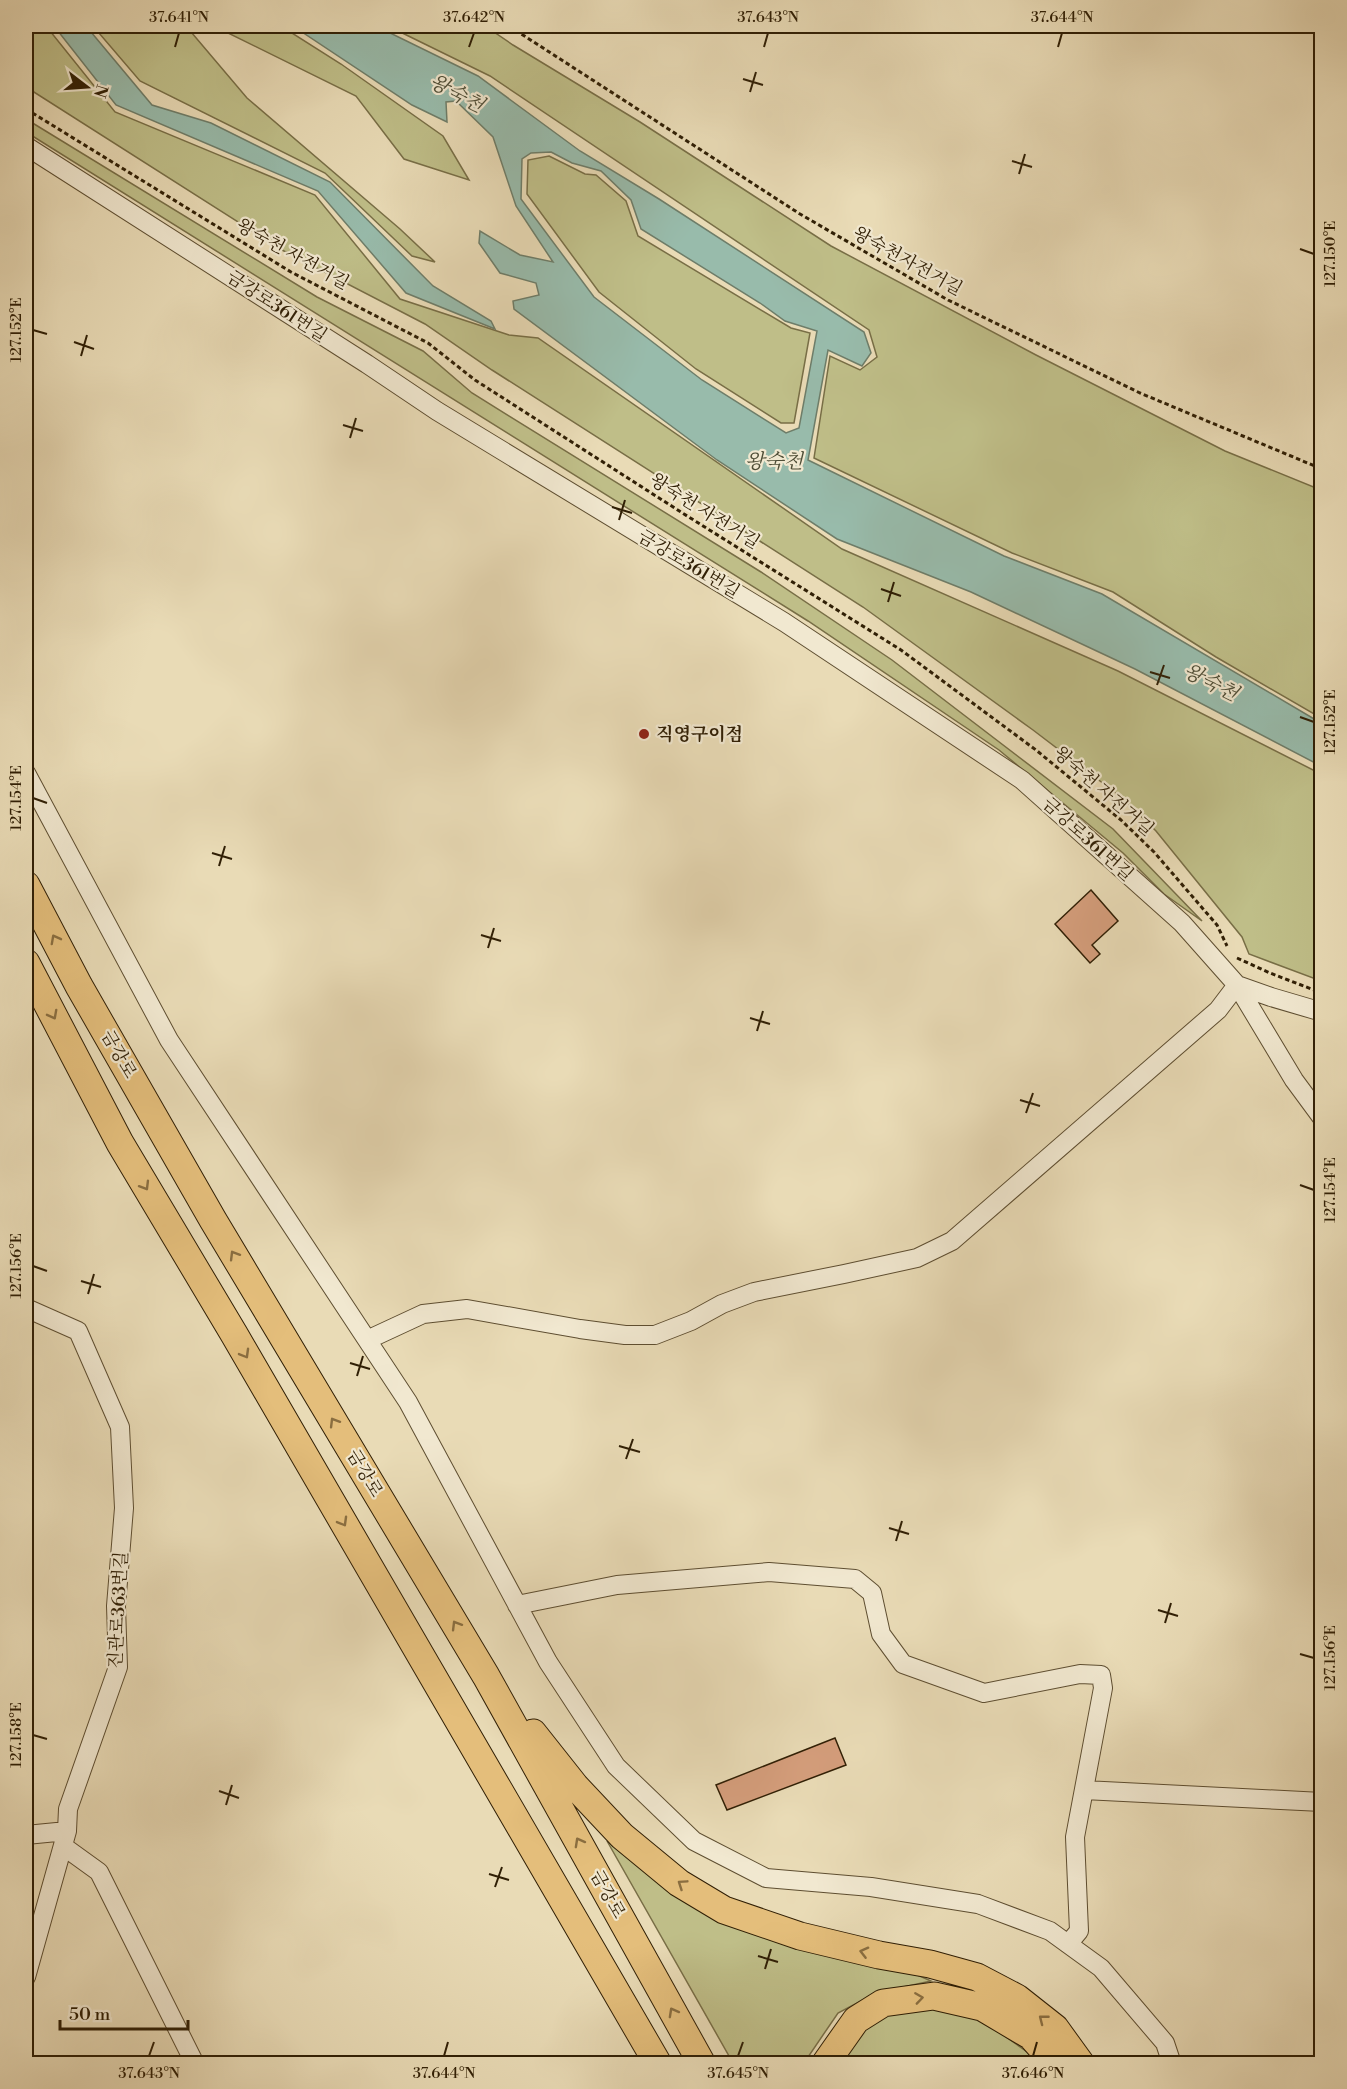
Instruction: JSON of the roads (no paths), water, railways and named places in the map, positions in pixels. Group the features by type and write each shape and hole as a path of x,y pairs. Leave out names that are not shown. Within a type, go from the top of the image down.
{"highway":[{"name":"금강로","path":"26,885 80,986 213,1220 486,1676 702,2064"},
{"path":"26,963 120,1143 234,1334 658,2064"},
{"path":"486,1676 575,1786 622,1836 680,1883 724,1910 800,1936 879,1955 930,1964 976,1977 1017,1998 1055,2028 1081,2064"},
{"path":"825,2064 856,2020 865,2014 883,2003 934,1996 982,2007 1030,2036 1056,2064"}],"street":[{"name":"금강로361번길","path":"26,146 437,411 784,622 1022,780 1182,923 1237,985 1294,1080 1322,1118"},
{"path":"26,773 170,1040 408,1402 548,1662 616,1766 694,1841 766,1878 871,1887 978,1904 1050,1931 1101,1968 1165,2043 1172,2064"},
{"path":"367,1340 423,1314 467,1309 580,1329 625,1335 655,1335 754,1292 917,1258 952,1241 998,1203 1218,1010 1237,985 1322,1012"},
{"name":"진관로363번길","path":"26,1308 78,1331 120,1427 124,1508 116,1606 118,1667 68,1809 65,1839 26,1977"},
{"path":"517,1605 617,1585 769,1572 855,1579 872,1593 881,1634 903,1664 984,1693 1080,1674 1101,1675 1103,1688 1075,1837 1079,1931 1068,1944"},
{"path":"1084,1790 1322,1802"},
{"path":"26,1835 65,1839 99,1872 195,2064"}],"water":[{"path":"54,26 86,26 152,105 211,123 330,182 433,286 491,321 495,329 406,293 318,191 116,105"},
{"name":"왕숙천","path":"293,26 376,26 478,76 580,151 659,199 864,332 871,353 862,366 828,350 808,460 1004,556 1102,594 1321,723 1321,766 1135,669 971,592 837,539 717,460 514,309 513,301 539,295 536,283 500,273 479,243 480,231 520,255 553,262 516,206 493,137 456,101 446,102 447,122 412,105","holes":["551,152 572,163 601,171 631,200 641,229 785,321 817,331 799,428 786,433 702,380 594,297 521,199 522,159 531,153"]}],"place":[{"name":"직영구이점","path":"644,734"}]}
